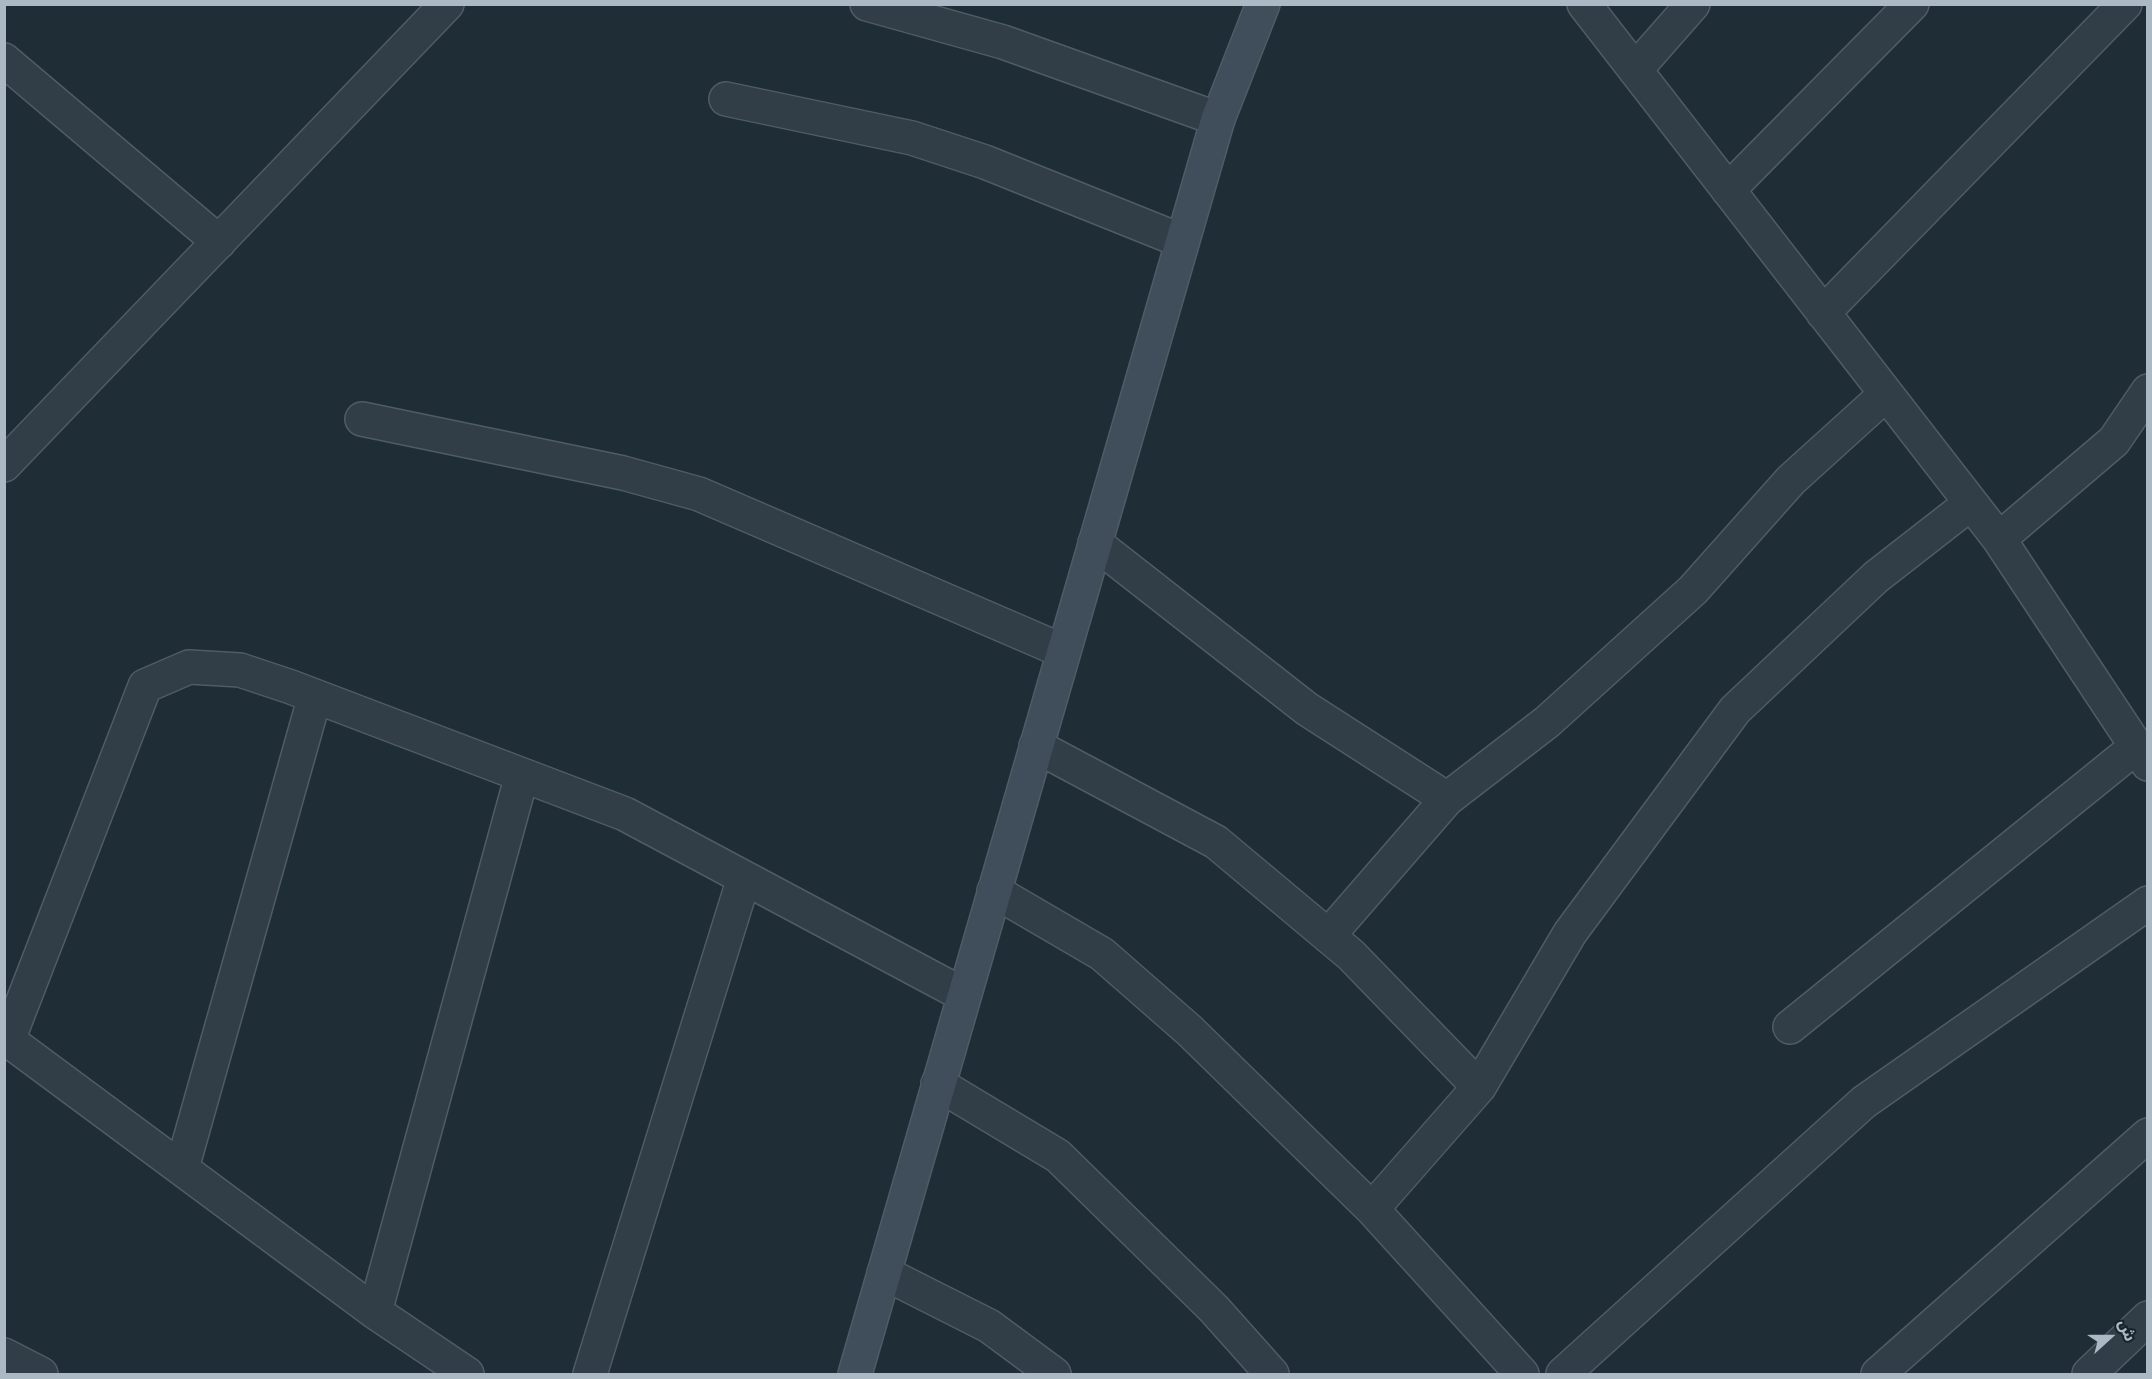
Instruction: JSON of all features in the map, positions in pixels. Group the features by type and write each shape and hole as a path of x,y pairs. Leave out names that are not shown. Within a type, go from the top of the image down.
{"street":[{"path":"4,465 447,4"},
{"path":"867,4 1003,42 1218,119"},
{"path":"855,1374 1218,119 1263,4"},
{"path":"1584,4 2000,539 2142,756 1790,1027"},
{"path":"1635,70 1693,4"},
{"path":"1728,190 1912,4"},
{"path":"1823,313 2125,4"},
{"path":"4,60 219,242"},
{"path":"726,99 912,138 985,162 1182,241"},
{"path":"2000,539 2114,441 2148,391"},
{"path":"1328,936 1447,799 1547,722 1693,590 1791,480 1886,393"},
{"path":"362,418 623,473 699,494 1063,651"},
{"path":"1372,1209 1479,1087 1570,933 1735,710 1876,577 1971,503"},
{"path":"1095,543 1307,709 1447,799"},
{"path":"467,1374 375,1311 6,1039 145,687 189,667 240,670 315,696 625,814 964,995"},
{"path":"182,1168 315,696"},
{"path":"1036,746 1216,842 1351,955 1479,1087"},
{"path":"375,1311 522,775"},
{"path":"590,1374 744,878"},
{"path":"994,891 1102,954 1190,1031 1372,1209 1522,1374"},
{"path":"1563,1374 1863,1102 2148,903"},
{"path":"938,1084 1058,1156 1214,1309 1272,1374"},
{"path":"1878,1374 2148,1135"},
{"path":"884,1273 989,1326 1054,1374"},
{"path":"2089,1374 2148,1318"},
{"path":"4,1355 41,1374"}]}
